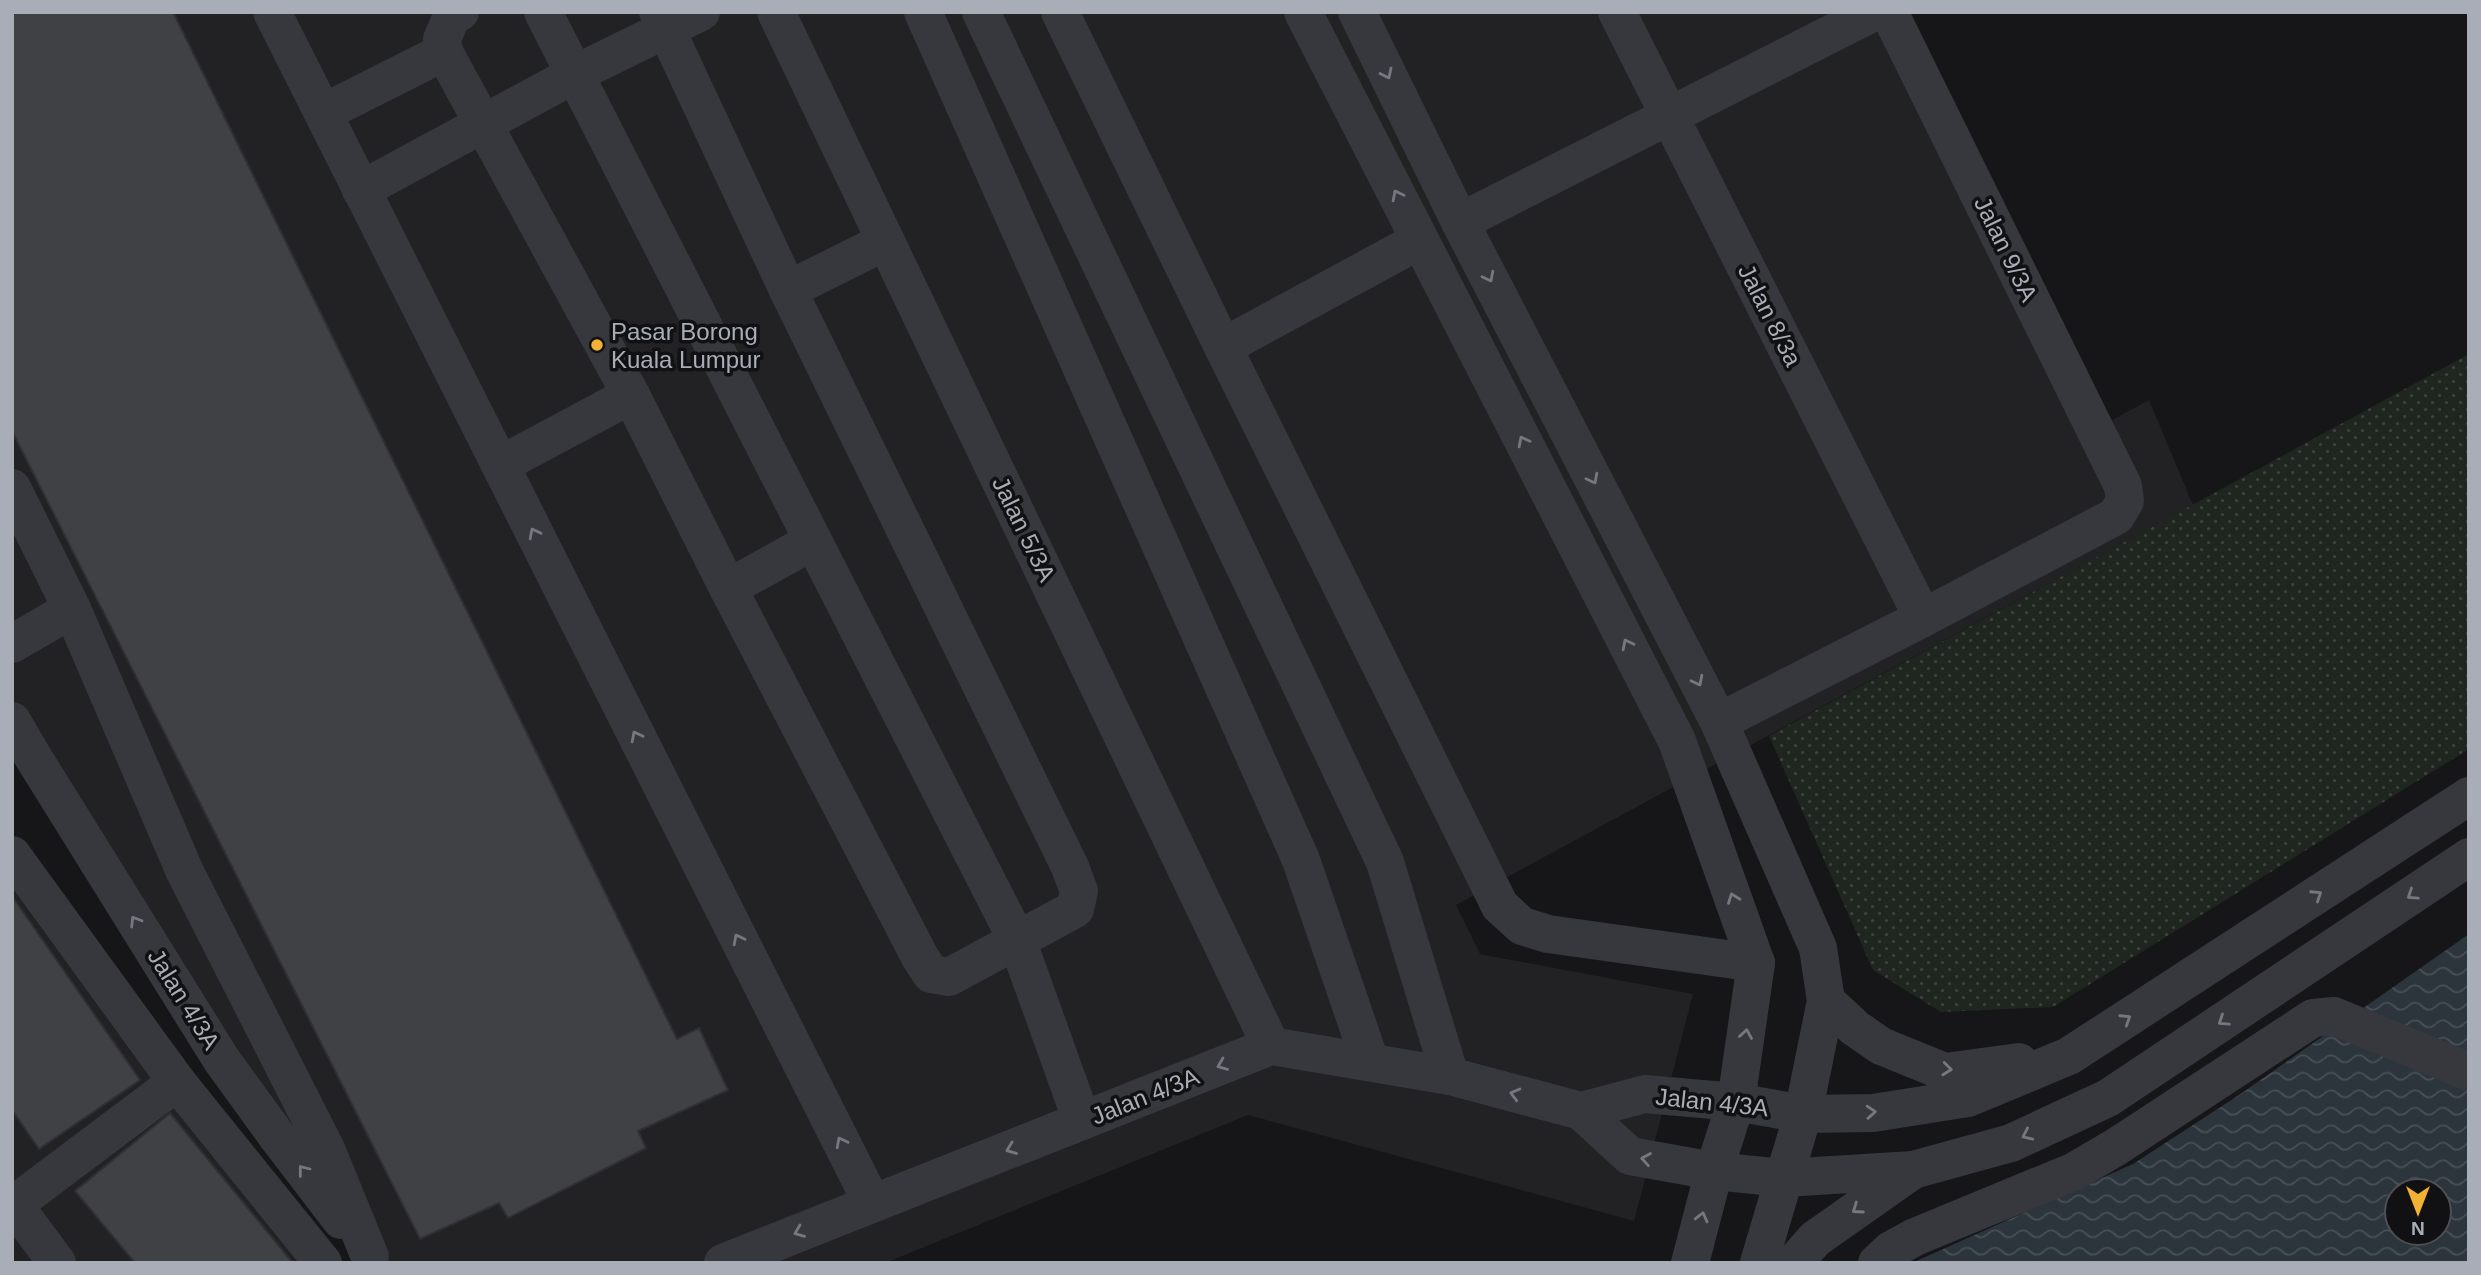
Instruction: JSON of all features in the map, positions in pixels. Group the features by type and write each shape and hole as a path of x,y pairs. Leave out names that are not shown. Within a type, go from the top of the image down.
{"street":[{"path":"272,12 872,1203"},
{"path":"460,12 452,16 442,39 444,52 631,395 728,588 931,974 949,977 1075,909 1079,891 1070,867 788,290 662,21"},
{"path":"543,12 1017,940 1082,1121"},
{"path":"361,190 575,74 662,21 701,12"},
{"name":"Jalan 5/3A","path":"776,12 1271,1046"},
{"path":"923,12 1301,860 1370,1062"},
{"path":"981,12 1385,862 1450,1076"},
{"path":"1060,12 1500,906 1522,926 1548,934 1756,962"},
{"path":"1303,12 1677,741 1756,962 1736,1102 1714,1171 1690,1263"},
{"path":"1357,12 1460,222 1719,722 1818,948 1826,1001 1803,1114 1759,1263"},
{"name":"Jalan 8/3a","path":"1617,12 1923,618"},
{"path":"1460,222 1874,12"},
{"name":"Jalan 9/3A","path":"1889,12 2123,486 2125,501 2116,516 1923,618"},
{"path":"323,113 444,52"},
{"path":"1223,347 1420,240"},
{"path":"788,290 886,241"},
{"path":"500,465 631,395"},
{"path":"12,488 72,609 185,872 326,1149 373,1260"},
{"path":"728,588 813,541"},
{"path":"12,644 72,609"},
{"path":"1719,722 1923,618"},
{"name":"Jalan 4/3A","path":"12,721 221,1059 373,1260"},
{"name":"Jalan 4/3A","path":"1581,1111 1645,1094 1736,1102 1803,1114 1874,1113 1968,1098 2068,1056 2469,796"},
{"path":"12,855 177,1082 323,1263"},
{"path":"1794,1263 1815,1239 1913,1170 2011,1143 2108,1098 2469,857"},
{"path":"1826,1001 1855,1028 1881,1046 1945,1072 2068,1056"},
{"path":"1877,1263 1891,1250 1915,1237 2075,1171 2116,1147 2304,1022 2323,1016 2334,1016 2469,1072"},
{"name":"Jalan 4/3A","path":"723,1263 1271,1046 1450,1076 1581,1111 1630,1156 1714,1171 1784,1178 1913,1170"},
{"path":"57,1263 13,1204 177,1082"}],"shaded area":[{"name":"Pasar Borong Kuala Lumpur","path":"12,12 1906,12 2105,424 2149,400 2193,505 1456,905 1480,954 1693,994 1634,1221 1248,1115 885,1263 371,1263 12,731"},
{"path":"2469,354 2469,749 2053,1007 1941,1012 1873,970 1769,736"},
{"path":"12,871 310,1263 12,1263"}],"water":[{"path":"2469,934 2469,1263 1912,1263 2133,1164 2239,1095"}],"building":[{"path":"12,12 173,12 677,1039 699,1028 728,1090 638,1131 646,1148 508,1218 499,1203 420,1239 12,431"},
{"path":"12,896 140,1080 39,1149 12,1110"},
{"path":"170,1113 293,1263 135,1263 75,1191"}],"place":[{"name":"Pasar Borong Kuala Lumpur","path":"597,345"}]}
